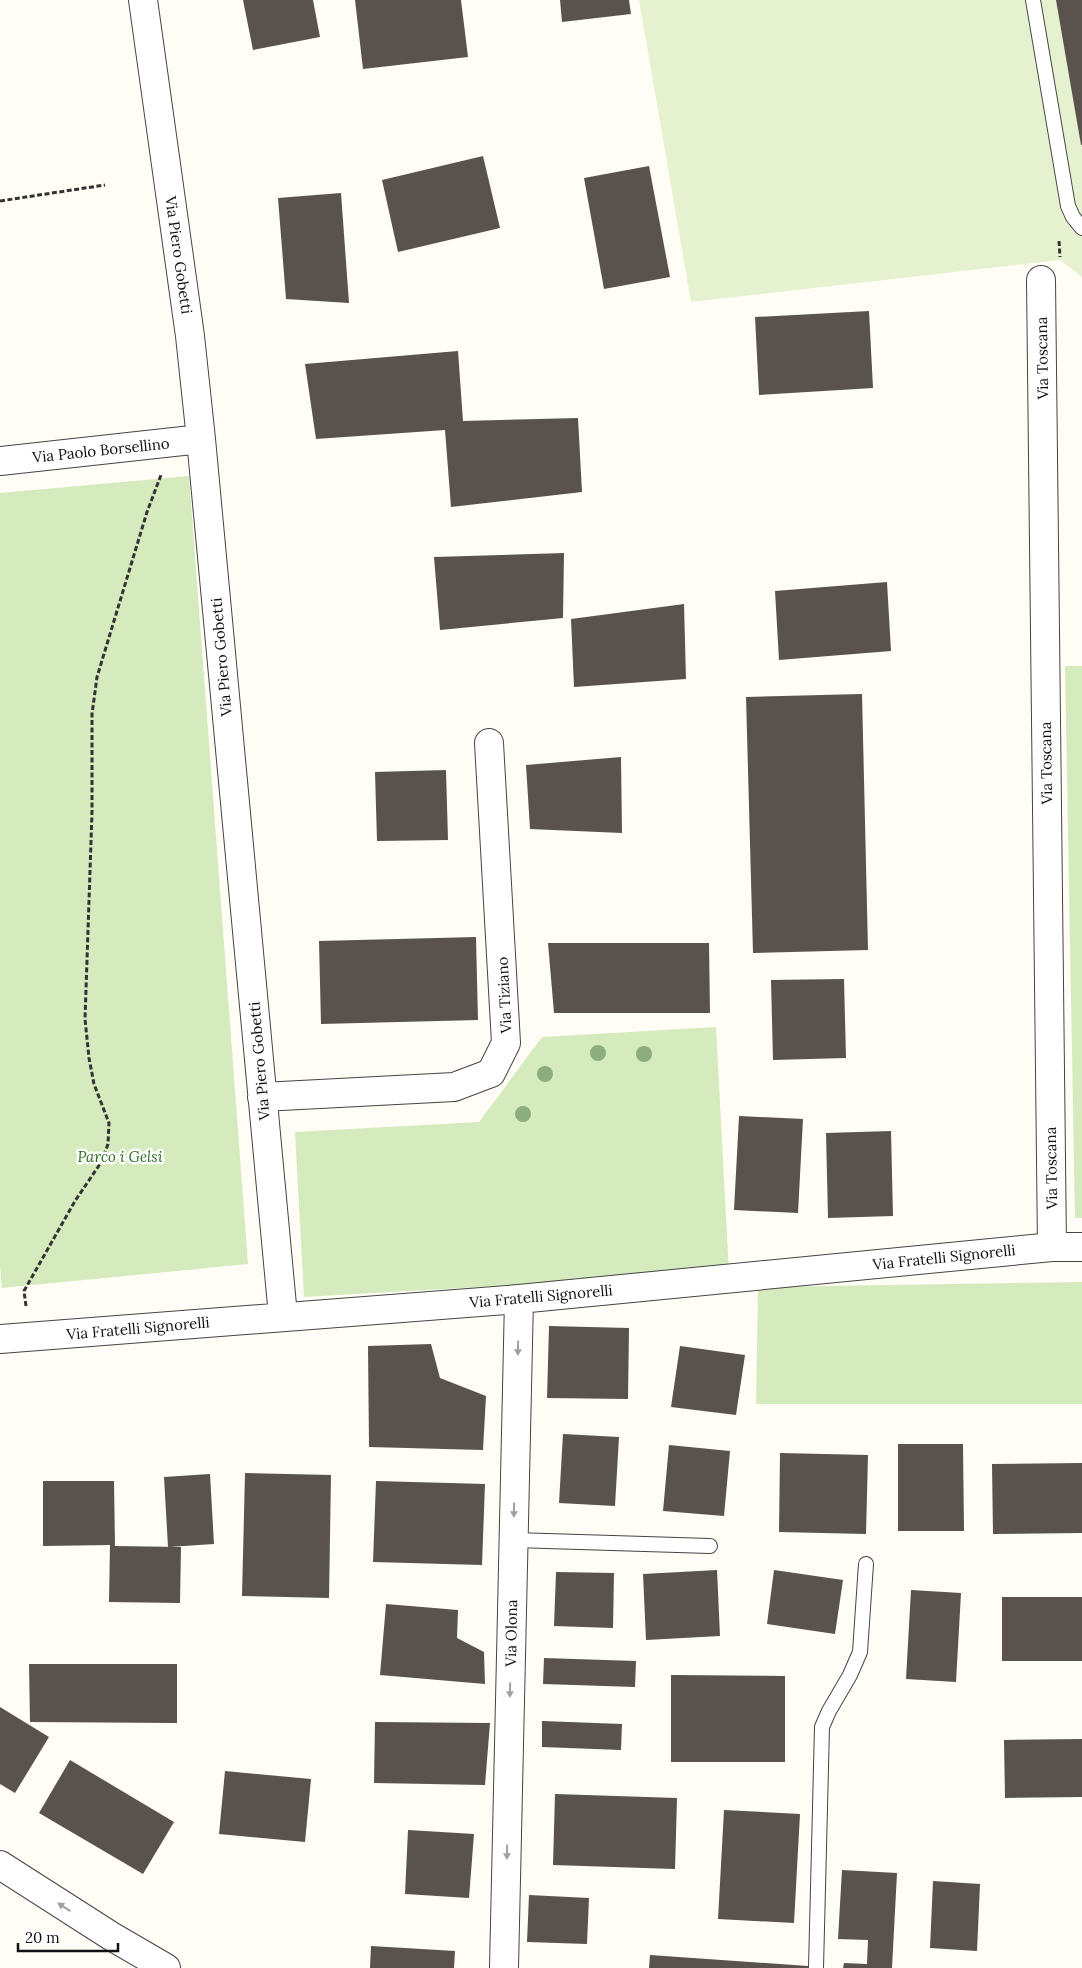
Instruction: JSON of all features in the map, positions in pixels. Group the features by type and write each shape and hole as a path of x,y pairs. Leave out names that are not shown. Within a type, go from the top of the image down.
{"street":[{"name":"Via Piero Gobetti","path":"143,0 190,336 201,439 283,1316"},
{"name":"Via Toscana","path":"1041,280 1052,1247"},
{"name":"Via Paolo Borsellino","path":"0,461 201,439"},
{"name":"Via Tiziano","path":"262,1097 454,1087 491,1072 506,1042 489,743"},
{"name":"Via Fratelli Signorelli","path":"0,1339 519,1299 1052,1247 1082,1247"},
{"name":"Via Olona","path":"504,1968 519,1299"},
{"path":"0,1866 110,1936 166,1968"}],"lane":[{"path":"1033,0 1068,206 1073,217 1082,228"},
{"path":"514,1540 710,1546"},
{"path":"816,1968 822,1727 860,1652 866,1564"}],"path":[{"path":"0,201 105,185"},
{"path":"1041,280 1057,268 1060,260 1058,212 1068,206"},
{"path":"30,1337 24,1291 75,1201 102,1161 108,1144 109,1123 94,1084 85,1019 92,812 93,698 97,677 147,512 173,442"}],"green space":[{"path":"639,0 1082,0 1082,277 1060,260 691,302"},
{"name":"Parco i Gelsi","path":"189,476 248,1264 2,1288 0,1267 0,493"},
{"path":"1065,666 1082,666 1082,1218 1075,1218"},
{"path":"716,1027 729,1273 304,1297 295,1132 479,1122 542,1037"},
{"path":"1082,1282 1082,1404 756,1404 758,1287"}],"building":[{"path":"243,0 313,0 320,37 253,50"},
{"path":"355,0 461,0 468,57 363,69"},
{"path":"560,0 629,0 631,14 562,22"},
{"path":"1056,0 1082,0 1082,145 1081,145"},
{"path":"483,156 500,228 398,252 382,180"},
{"path":"649,166 670,277 604,289 584,178"},
{"path":"341,193 349,303 286,299 278,198"},
{"path":"869,311 873,388 759,395 755,317"},
{"path":"458,351 463,421 578,418 582,492 451,507 445,430 316,439 305,364"},
{"path":"564,553 563,618 440,630 434,557"},
{"path":"887,582 891,651 779,660 775,591"},
{"path":"684,604 686,679 574,687 571,619"},
{"path":"862,694 868,950 753,953 746,697"},
{"path":"621,757 622,833 530,829 526,765"},
{"path":"446,770 448,840 377,841 375,772"},
{"path":"476,937 478,1020 321,1024 319,941"},
{"path":"548,943 709,943 710,1013 554,1013"},
{"path":"844,979 846,1058 773,1060 771,980"},
{"path":"739,1116 803,1119 798,1213 734,1210"},
{"path":"891,1131 893,1216 828,1218 826,1133"},
{"path":"549,1326 629,1328 628,1399 547,1398"},
{"path":"431,1344 440,1378 486,1396 483,1450 369,1447 368,1346"},
{"path":"680,1346 745,1355 736,1415 671,1407"},
{"path":"563,1434 619,1437 615,1506 559,1503"},
{"path":"898,1444 963,1444 964,1531 898,1531"},
{"path":"669,1445 730,1451 724,1516 663,1511"},
{"path":"780,1453 868,1455 866,1534 779,1532"},
{"path":"1082,1463 1082,1533 993,1534 992,1464"},
{"path":"245,1473 331,1475 329,1598 242,1596"},
{"path":"210,1474 214,1544 168,1547 164,1477"},
{"path":"43,1481 114,1481 115,1546 181,1547 180,1603 109,1602 110,1545 43,1546"},
{"path":"376,1481 485,1484 482,1565 373,1562"},
{"path":"717,1570 720,1636 646,1640 643,1574"},
{"path":"774,1570 843,1580 835,1634 767,1624"},
{"path":"556,1572 614,1573 613,1628 554,1626"},
{"path":"911,1590 961,1593 956,1682 906,1679"},
{"path":"1002,1597 1082,1597 1082,1661 1002,1661"},
{"path":"386,1604 458,1610 457,1638 484,1652 485,1684 380,1675"},
{"path":"544,1658 636,1661 635,1687 543,1684"},
{"path":"29,1664 177,1664 177,1723 30,1722"},
{"path":"671,1675 785,1676 785,1762 671,1762"},
{"path":"0,1707 49,1737 15,1793 0,1784"},
{"path":"542,1721 622,1724 621,1750 542,1747"},
{"path":"375,1722 490,1723 485,1785 374,1783"},
{"path":"1082,1739 1082,1797 1005,1798 1004,1740"},
{"path":"70,1760 174,1822 143,1874 39,1813"},
{"path":"225,1771 311,1779 305,1842 219,1834"},
{"path":"555,1794 677,1798 675,1869 553,1865"},
{"path":"724,1810 800,1814 794,1923 718,1919"},
{"path":"408,1830 474,1834 469,1898 405,1894"},
{"path":"842,1870 897,1873 892,1968 843,1968 844,1963 867,1964 868,1940 838,1939"},
{"path":"933,1881 980,1884 977,1951 930,1948"},
{"path":"529,1895 589,1898 587,1944 527,1942"},
{"path":"371,1946 455,1951 454,1968 370,1968"},
{"path":"650,1955 808,1966 808,1968 649,1968"}]}
